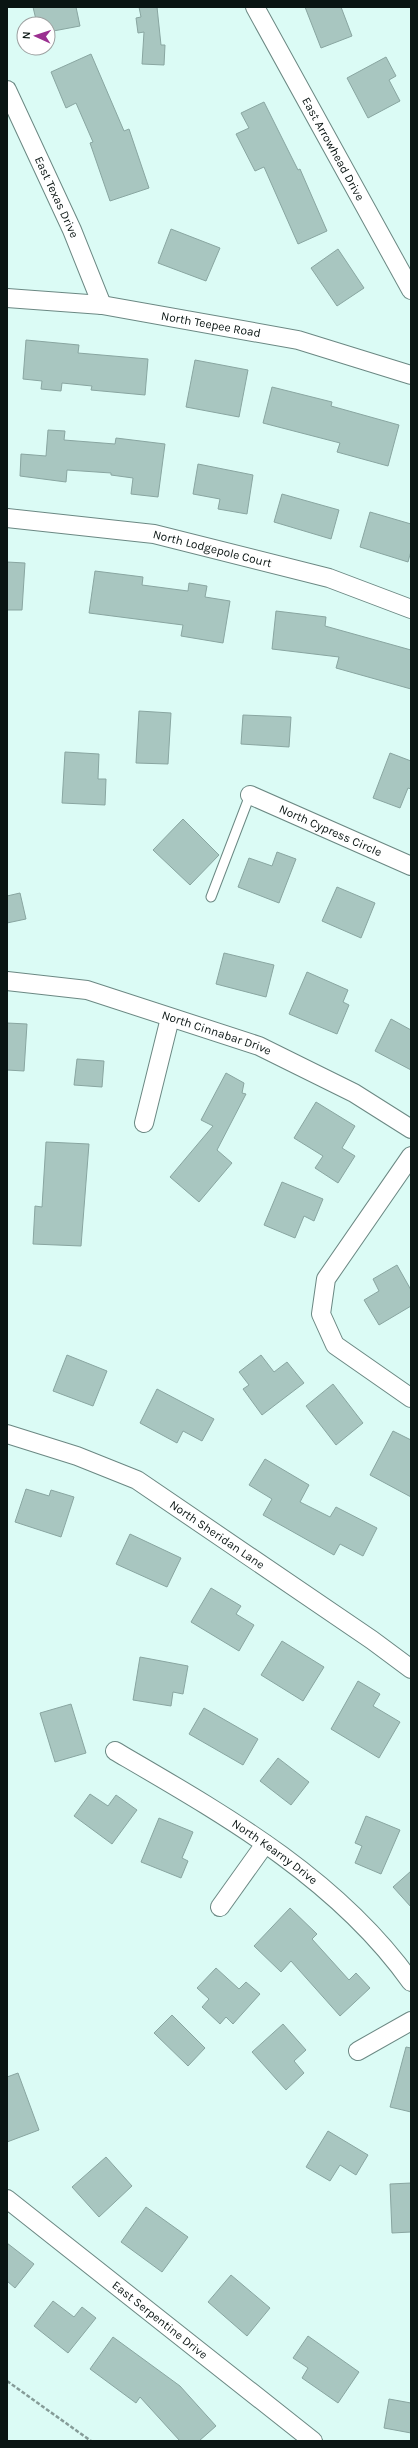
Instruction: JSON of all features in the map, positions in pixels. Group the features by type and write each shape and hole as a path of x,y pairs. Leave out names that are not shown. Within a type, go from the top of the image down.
{"street":[{"name":"East Arrowhead Drive","path":"255,7 411,290"},
{"name":"East Texas Drive","path":"7,90 72,230 102,306"},
{"name":"North Teepee Road","path":"7,298 102,306 298,340 411,375"},
{"name":"North Lodgepole Court","path":"7,518 154,534 329,578 411,609"},
{"name":"North Cypress Circle","path":"250,795 411,866"},
{"name":"North Cinnabar Drive","path":"7,981 86,990 259,1046 354,1093 411,1129"},
{"path":"144,1124 170,1018"},
{"path":"411,1156 326,1279 321,1314 335,1345 411,1398"},
{"name":"North Sheridan Lane","path":"7,1434 77,1456 137,1480 372,1640 411,1669"},
{"name":"North Kearny Drive","path":"115,1751 229,1818 311,1878 356,1915 394,1958 411,1982"},
{"path":"220,1907 265,1844"},
{"path":"358,2051 411,2021"},
{"name":"East Serpentine Drive","path":"7,2200 313,2441"}],"lane":[{"path":"211,897 250,795"}],"path":[{"path":"7,2381 91,2441"}],"building":[{"path":"33,7 76,7 80,26 56,30 56,16 35,16"},
{"path":"139,7 157,7 161,45 165,45 164,65 142,64 144,32 138,33 136,18 141,17"},
{"path":"305,7 341,7 352,36 321,48"},
{"path":"91,54 124,131 129,129 149,188 110,201 90,143 93,142 76,103 66,108 51,72"},
{"path":"386,57 396,76 389,80 400,101 368,118 347,78"},
{"path":"264,102 298,170 300,169 327,231 298,244 264,167 255,171 236,134 249,128 241,113"},
{"path":"171,229 220,248 206,281 158,263"},
{"path":"338,249 364,288 337,306 311,268"},
{"path":"26,340 79,345 78,353 148,359 145,395 91,390 92,386 62,383 61,391 41,389 42,381 23,379"},
{"path":"195,360 248,370 239,417 186,407"},
{"path":"272,387 332,402 331,406 399,425 388,466 337,452 340,443 263,423"},
{"path":"48,430 65,431 64,440 115,444 116,438 165,444 158,497 131,494 133,478 111,475 111,473 67,470 66,482 20,476 21,454 46,456"},
{"path":"198,464 253,475 247,514 218,509 220,499 193,494"},
{"path":"282,494 339,510 331,539 274,522"},
{"path":"370,512 411,524 411,551 408,562 360,547"},
{"path":"7,562 25,563 22,610 7,610"},
{"path":"95,571 143,577 142,585 188,591 189,583 207,586 205,597 230,601 223,643 181,636 183,625 89,613"},
{"path":"276,611 326,617 325,626 411,650 411,689 336,668 339,657 272,649"},
{"path":"139,711 171,713 168,764 136,763"},
{"path":"243,715 291,717 289,747 241,744"},
{"path":"65,752 99,754 98,779 106,779 105,805 62,803"},
{"path":"390,753 411,761 411,789 408,788 400,808 373,798"},
{"path":"183,819 219,855 190,885 153,850"},
{"path":"277,852 296,859 279,903 238,887 249,858 272,866"},
{"path":"337,887 375,903 361,938 322,921"},
{"path":"20,893 26,919 7,923 7,896"},
{"path":"224,953 274,965 266,997 216,984"},
{"path":"307,972 348,990 343,1002 349,1005 337,1034 289,1014"},
{"path":"391,1019 411,1030 411,1070 375,1051"},
{"path":"7,1023 27,1024 24,1071 7,1070"},
{"path":"77,1059 104,1061 102,1087 74,1085"},
{"path":"226,1073 244,1083 242,1093 246,1094 217,1150 232,1163 199,1202 170,1177 213,1126 201,1120"},
{"path":"316,1102 355,1126 342,1148 355,1156 338,1183 315,1168 323,1156 294,1138"},
{"path":"46,1142 89,1144 81,1246 33,1244 35,1206 42,1207"},
{"path":"282,1182 323,1199 314,1221 304,1216 295,1238 264,1225"},
{"path":"397,1265 411,1290 411,1306 379,1325 364,1300 379,1291 373,1279"},
{"path":"67,1355 107,1371 93,1406 53,1391"},
{"path":"261,1355 274,1372 287,1362 304,1383 262,1415 243,1389 249,1385 239,1372"},
{"path":"333,1384 363,1423 336,1445 306,1406"},
{"path":"157,1389 214,1419 202,1441 183,1431 177,1443 140,1423"},
{"path":"393,1431 411,1440 411,1497 370,1475"},
{"path":"265,1459 309,1485 300,1502 330,1517 336,1507 377,1528 363,1556 340,1544 334,1555 263,1515 272,1499 249,1485"},
{"path":"26,1489 49,1496 51,1490 74,1497 61,1537 15,1522"},
{"path":"130,1534 181,1558 167,1587 116,1564"},
{"path":"211,1588 241,1606 236,1614 254,1625 239,1651 191,1622"},
{"path":"282,1641 324,1667 303,1701 261,1675"},
{"path":"140,1657 188,1666 183,1694 173,1692 171,1706 133,1700"},
{"path":"358,1681 380,1694 373,1706 400,1722 379,1758 331,1729"},
{"path":"71,1704 86,1753 55,1762 40,1713"},
{"path":"204,1708 258,1739 243,1765 189,1734"},
{"path":"278,1758 309,1782 291,1805 260,1781"},
{"path":"90,1794 108,1806 116,1795 137,1810 112,1844 74,1816"},
{"path":"366,1816 400,1830 381,1874 355,1863 362,1846 355,1843"},
{"path":"159,1818 193,1832 182,1858 188,1861 181,1878 141,1862"},
{"path":"411,1871 411,1907 393,1887"},
{"path":"290,1908 317,1934 312,1939 349,1980 356,1973 370,1988 340,2016 291,1961 281,1972 254,1946"},
{"path":"216,1968 239,1989 246,1982 260,1994 233,2024 226,2017 220,2024 202,2007 209,1999 197,1988"},
{"path":"172,2015 205,2048 188,2066 154,2033"},
{"path":"283,2024 306,2050 294,2061 304,2073 286,2090 252,2052"},
{"path":"406,2047 411,2048 411,2112 390,2107"},
{"path":"18,2073 39,2130 7,2142 7,2077"},
{"path":"328,2131 368,2155 356,2175 340,2165 330,2181 306,2167"},
{"path":"106,2157 132,2186 99,2217 72,2187"},
{"path":"411,2183 411,2232 392,2233 390,2184"},
{"path":"146,2207 188,2237 162,2272 121,2242"},
{"path":"7,2243 34,2264 15,2288 7,2281"},
{"path":"231,2275 270,2308 247,2336 208,2302"},
{"path":"53,2301 74,2317 82,2307 96,2318 68,2353 34,2326"},
{"path":"308,2336 359,2372 338,2403 302,2378 308,2368 293,2358"},
{"path":"113,2337 180,2386 216,2426 199,2441 180,2441 140,2397 136,2403 90,2369"},
{"path":"389,2399 411,2403 411,2433 384,2428"}]}
